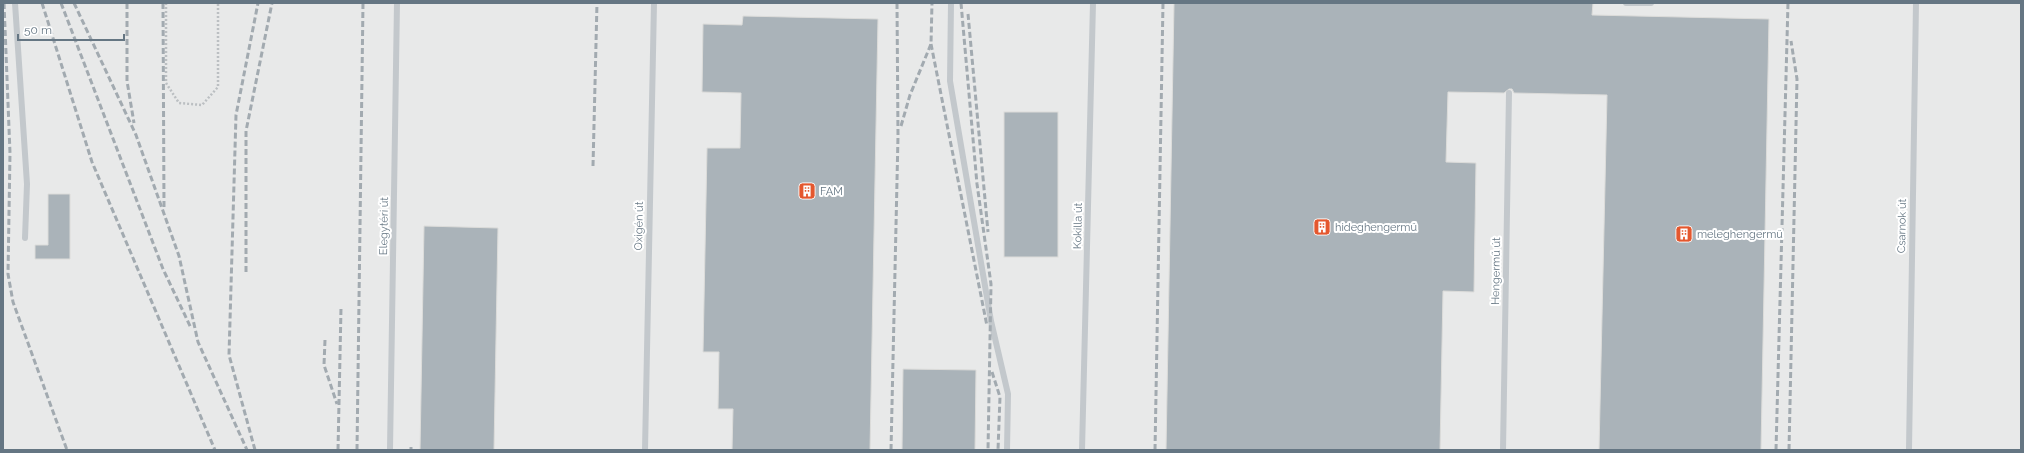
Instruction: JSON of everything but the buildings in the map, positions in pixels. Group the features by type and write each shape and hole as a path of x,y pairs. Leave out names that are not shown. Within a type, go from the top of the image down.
{"lane":[{"path":"15,3 27,184 25,238"},
{"name":"Elegytéri út","path":"390,450 397,3"},
{"name":"Oxigén út","path":"645,450 654,3"},
{"path":"951,3 950,81 989,313 1008,394 1006,450"},
{"name":"Kokilla út","path":"1082,450 1093,3"},
{"path":"1626,3 1651,3"},
{"name":"Csarnok út","path":"1909,450 1916,3"},
{"name":"Hengermű út","path":"1503,450 1509,93"}],"path":[{"path":"166,3 166,83 179,104 202,105 218,87 218,3"}],"shaded area":[{"path":"3,3 2021,3 2021,450 3,450"}],"railway":[{"path":"4,3 10,153 8,274 13,302 67,450"},
{"path":"42,3 92,162 215,450"},
{"path":"61,3 163,269 191,328"},
{"path":"74,3 136,135 179,256 198,342 247,450"},
{"path":"127,3 127,81 134,123"},
{"path":"163,3 164,207"},
{"path":"255,450 229,355 236,115 258,3"},
{"path":"246,272 246,131 272,3"},
{"path":"357,450 363,3"},
{"path":"593,166 597,3"},
{"path":"891,450 898,136 897,3"},
{"path":"901,126 910,95 931,44 932,3"},
{"path":"961,3 977,184 991,284 988,450"},
{"path":"1155,450 1163,3"},
{"path":"1776,450 1788,3"},
{"path":"968,14 988,232"},
{"path":"1789,450 1797,79 1791,41"},
{"path":"931,44 987,326"},
{"path":"338,450 341,308"},
{"path":"325,340 324,365 337,404"},
{"path":"992,372 1000,397 998,450"}],"place":[{"name":"FAM","path":"807,191"},
{"name":"hideghengermű","path":"1322,227"},
{"name":"meleghengermű","path":"1684,234"}]}
